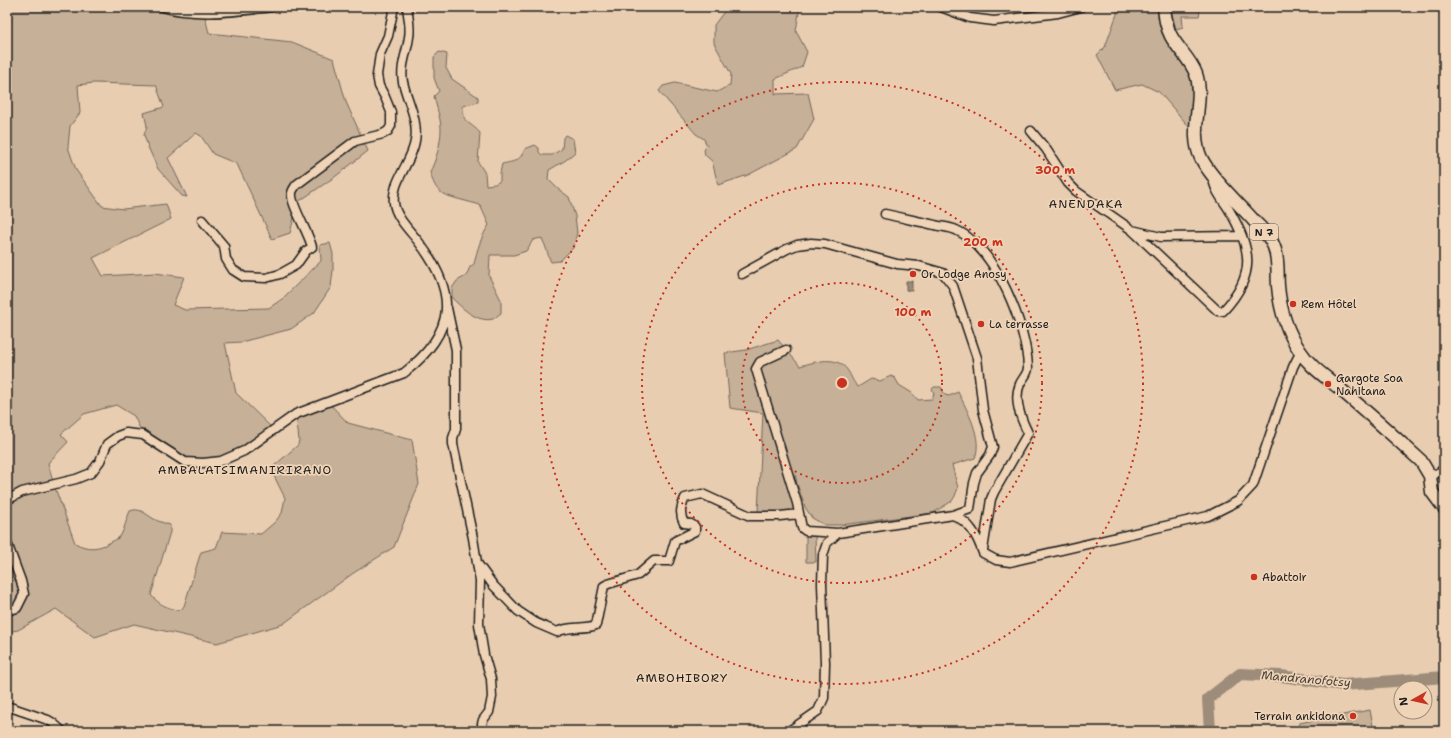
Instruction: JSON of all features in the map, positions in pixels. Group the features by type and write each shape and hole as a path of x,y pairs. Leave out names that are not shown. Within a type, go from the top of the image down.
{"main road":[{"name":"N 7","path":"1164,7 1167,26 1171,37 1189,61 1196,74 1198,89 1196,127 1197,143 1202,158 1212,174 1264,231 1272,243 1276,256 1278,288 1282,313 1292,340 1300,353 1320,373 1338,387 1421,461 1430,476 1432,492 1444,508"}],"street":[{"path":"162,7 176,11 204,13 273,7"},
{"path":"202,220 224,246 226,259 233,270 244,277 266,278 275,276 296,265 306,251 312,247 310,238 293,202 292,194 296,185 355,140 383,134 388,131 391,126 391,112 379,86 377,75 380,54 388,36 394,7"},
{"path":"407,7 410,36 402,66 403,81 416,125 416,140 410,158 397,184 394,203 400,218 438,271 442,281 456,350 456,429 453,444 473,538 480,582 479,624 484,655 491,680 492,697 489,712 482,724 486,731"},
{"path":"941,7 970,18 994,21 1058,13 1081,7"},
{"path":"1031,131 1046,149 1068,183 1076,191 1132,230 1218,311 1222,311 1238,291 1245,277 1248,263 1247,252 1236,221 1214,186 1212,174"},
{"path":"885,214 955,230 967,237 984,253 1014,305 1025,344 1028,370 1020,382 1018,394 1020,418 1028,434 994,492 983,553"},
{"path":"1132,230 1161,237 1241,236"},
{"path":"742,274 787,249 811,243 825,244 898,264 919,266 943,273 949,279 955,292 977,358 983,410 993,447 974,483 970,509 953,515 838,533 806,531 802,528 800,514 756,369 760,362 786,350"},
{"path":"7,502 9,499 22,492 76,479 91,473 100,461 107,444 118,436 126,433 143,435 185,462 204,463 221,461 244,451 296,414 404,373 430,348 439,335 447,305"},
{"path":"953,515 962,519 978,538 983,553 996,560 1010,562 1208,516 1238,501 1253,485 1266,452 1293,368 1300,353"},
{"path":"1430,476 1440,472 1444,468"},
{"path":"477,563 493,585 518,611 536,623 556,632 563,628 589,628 596,625 604,586 638,576 654,562 669,561 675,541 694,531 695,527 691,524 684,523 682,518 681,507 686,498 702,494 750,516 800,514"},
{"path":"789,731 818,711 824,698 825,663 822,584 823,555 827,543 838,533"},
{"path":"7,543 21,581 24,594 17,608 7,611"},
{"path":"7,706 48,720 62,731"}],"shaded area":[{"path":"7,7 243,7 204,13 209,33 292,42 334,59 346,102 368,151 336,176 298,202 290,233 272,239 237,164 213,154 201,136 196,133 168,158 187,197 182,196 158,169 144,135 147,126 144,113 164,107 156,85 94,83 78,85 80,113 70,126 68,147 76,170 102,206 123,209 166,204 171,219 93,258 103,276 155,273 184,277 173,305 185,310 269,308 282,299 321,261 320,245 330,243 333,254 331,287 314,313 291,329 241,342 225,343 236,393 274,430 221,461 185,462 143,435 134,416 116,405 84,414 61,434 68,442 48,463 54,485 75,543 84,547 93,548 102,546 119,538 124,529 130,511 134,510 140,510 156,520 170,525 170,532 151,595 164,606 180,611 184,606 201,552 216,548 222,532 261,534 275,522 282,513 285,498 273,474 274,466 298,445 299,440 296,414 327,401 348,423 412,440 419,484 394,547 352,574 283,624 217,643 134,624 95,637 56,609 18,630 7,632"},
{"path":"733,7 800,7 796,31 807,52 802,67 775,79 775,94 808,93 814,119 797,149 748,175 718,185 712,161 705,155 704,150 707,146 704,139 696,134 659,91 663,86 675,83 717,92 730,85 731,74 714,43 714,25 726,9"},
{"path":"1117,7 1160,7 1197,79 1192,130 1159,92 1142,84 1115,90 1097,55 1105,47 1117,14"},
{"path":"1170,7 1201,7 1199,16 1182,16 1183,27 1176,29"},
{"path":"439,52 447,54 446,68 452,79 478,97 478,102 463,106 463,112 465,120 480,133 478,162 485,173 486,185 495,184 500,181 502,164 519,159 525,149 535,145 539,148 539,152 542,155 552,155 562,149 563,138 565,135 573,139 575,152 566,160 549,170 548,179 569,197 575,216 577,233 573,248 560,261 551,262 541,238 533,240 526,251 514,255 490,255 489,276 501,300 501,313 493,319 481,319 470,314 452,298 452,288 457,281 466,276 470,267 474,264 476,254 489,225 480,205 443,194 435,185 430,172 438,151 441,134 440,121 434,96 439,91 434,78 434,57"},
{"path":"906,281 912,281 912,291 906,290"},
{"path":"778,340 800,366 819,361 838,362 848,371 858,387 871,379 880,381 891,376 895,378 899,385 912,393 918,400 932,399 934,393 932,389 934,387 941,387 945,395 949,396 958,392 966,407 976,433 977,450 975,458 952,465 958,488 952,501 933,513 841,525 825,525 812,518 805,507 795,473 785,466 797,513 761,514 758,512 763,413 730,408 725,353 746,350"},
{"path":"806,535 815,535 816,562 806,562"},
{"name":"Terrain ankidona","path":"1370,710 1374,731 1301,731 1299,723"}],"waterway":[{"name":"Mandranofotsy","path":"1210,731 1208,699 1240,674 1281,676 1343,685 1444,677"}],"place":[{"name":"Or Lodge Anosy","path":"913,274"},
{"name":"Rem Hôtel","path":"1293,304"},
{"name":"La terrasse","path":"981,324"},
{"name":"Gargote Soa Nahitana","path":"1328,384"},
{"name":"Abattoir","path":"1254,577"},
{"name":"Terrain ankidona","path":"1353,716"}],"district":[{"name":"ANENDAKA","path":"1086,204"},
{"name":"AMBALATSIMANIRIRANO","path":"245,470"},
{"name":"AMBOHIBORY","path":"682,678"}]}
